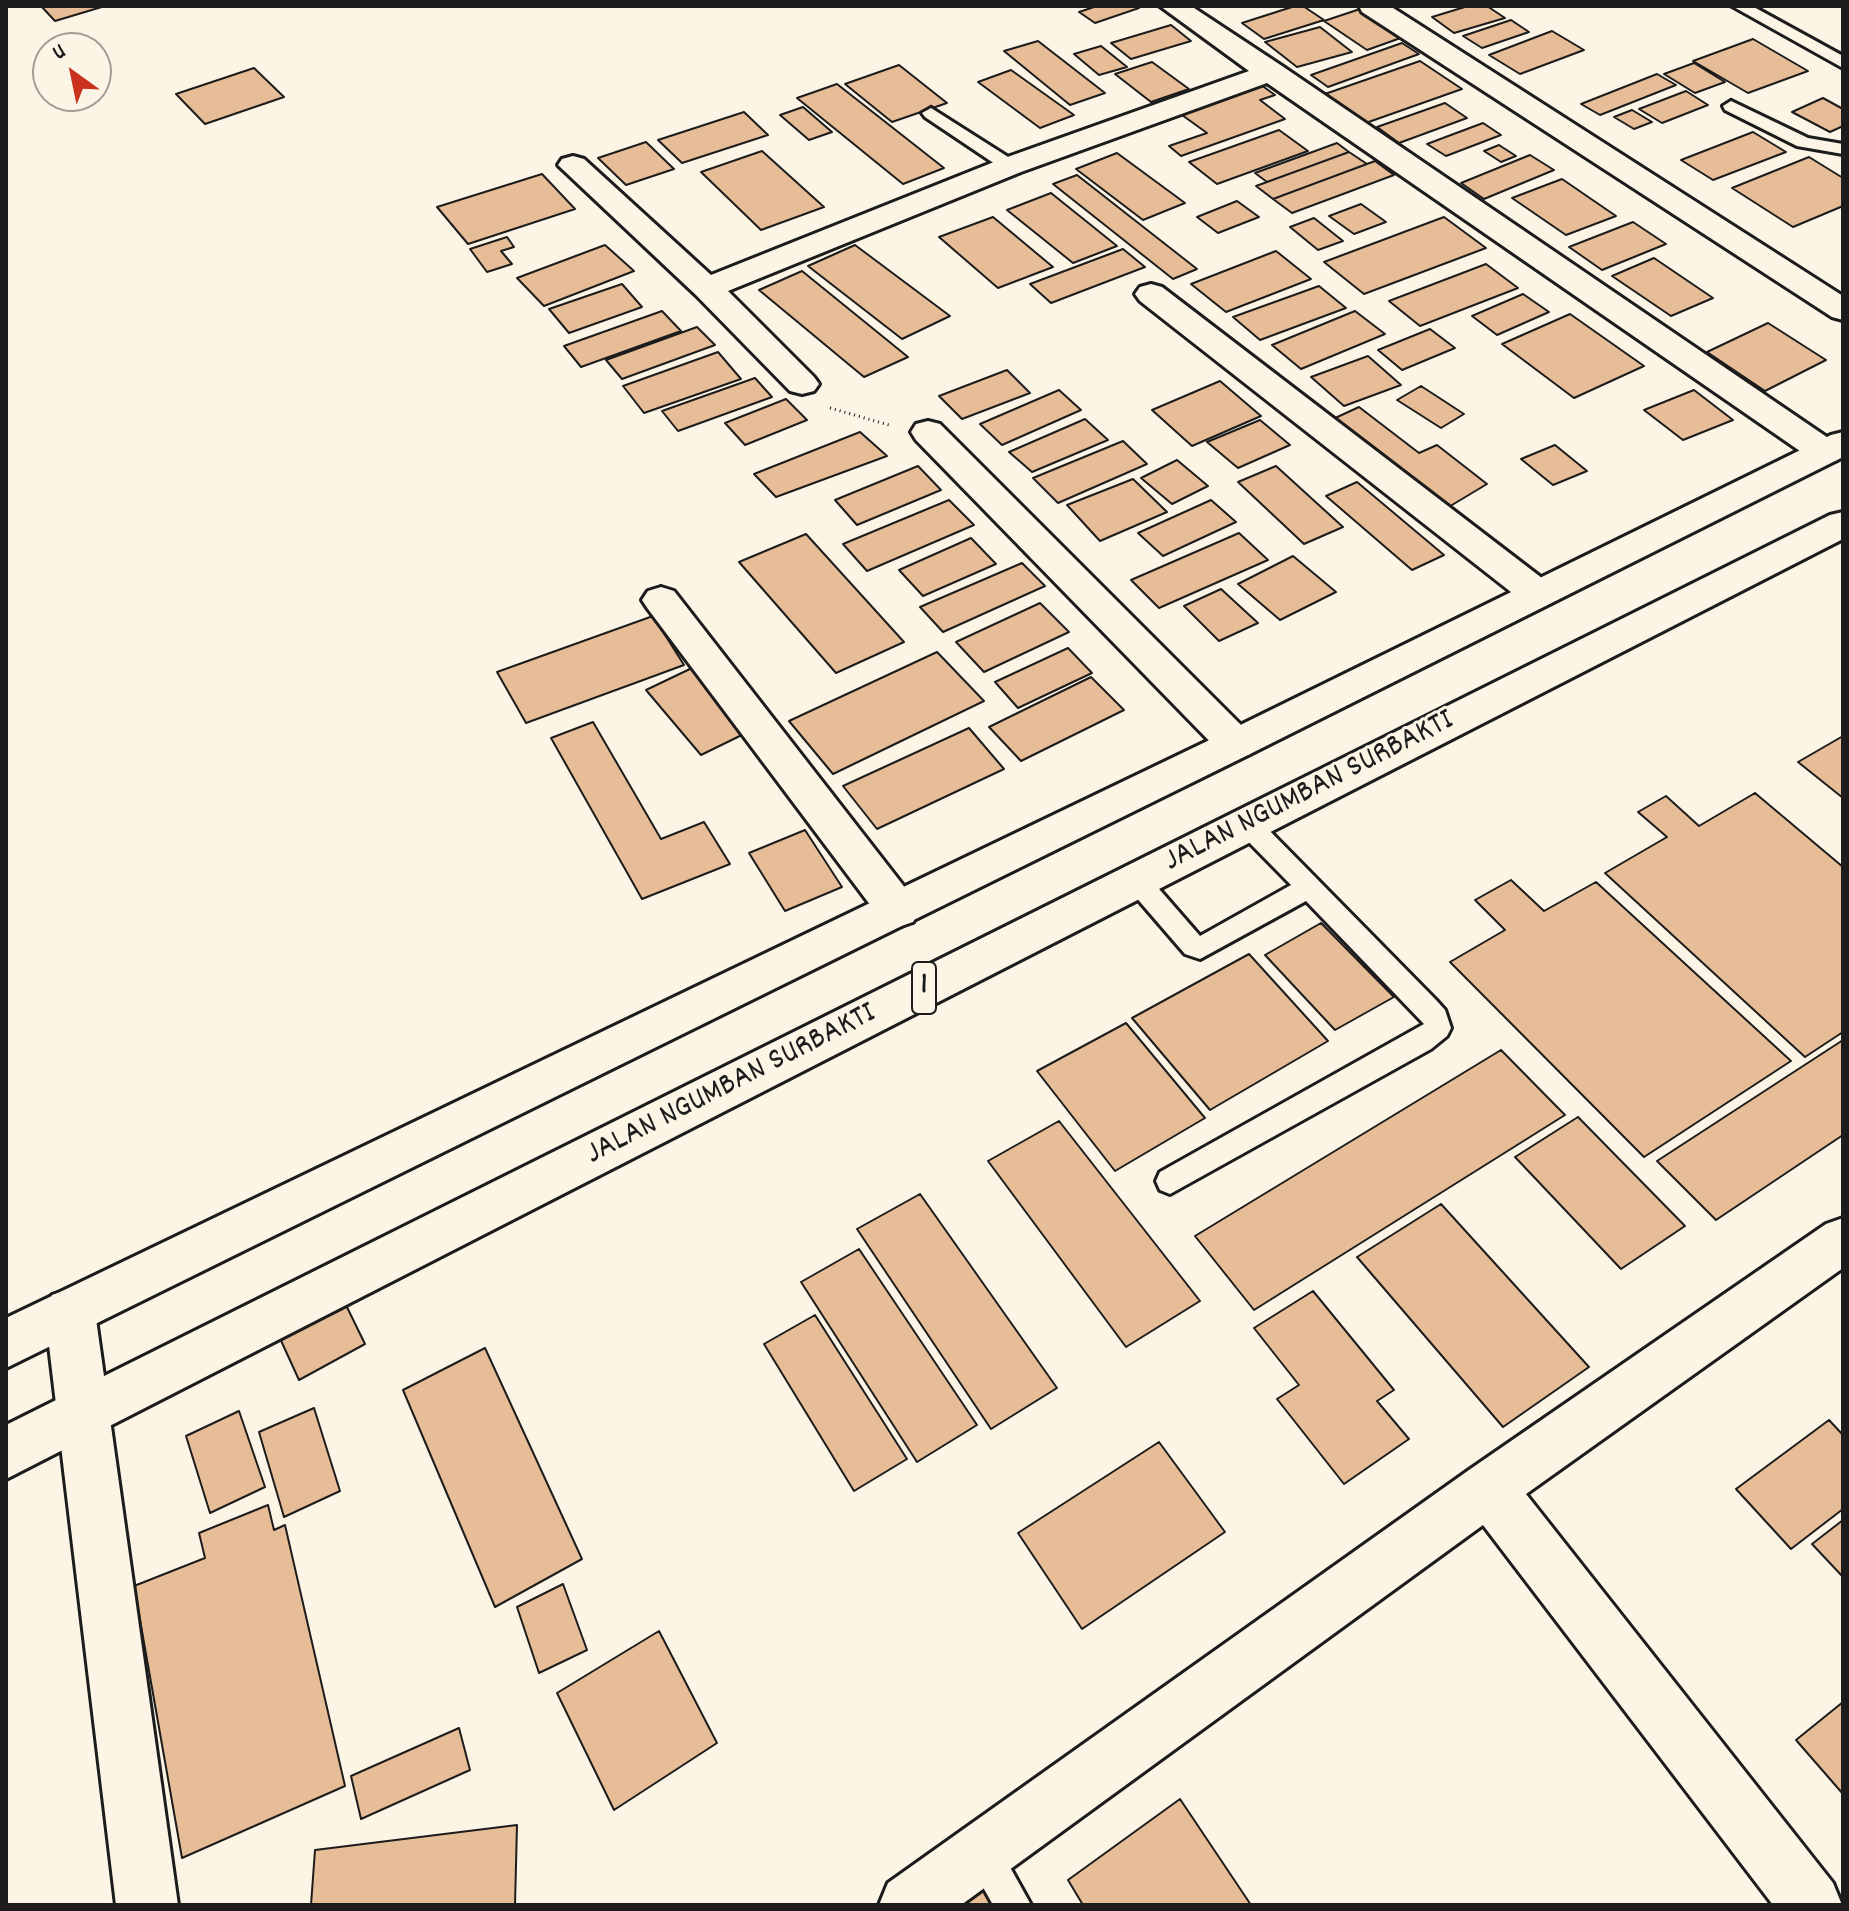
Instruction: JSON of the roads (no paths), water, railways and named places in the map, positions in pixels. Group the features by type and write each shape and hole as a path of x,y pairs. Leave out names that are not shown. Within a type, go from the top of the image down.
{"main road":[{"path":"6,1344 898,910 1834,448 1173,6"},
{"path":"1372,6 1843,310"},
{"path":"707,288 1010,166 1272,72"},
{"path":"573,165 707,288 802,384"},
{"path":"1151,294 1538,594"},
{"path":"928,432 1236,744"},
{"name":"JALAN NGUMBAN SURBAKTI","path":"6,1453 1843,524"},
{"path":"661,600 898,910"},
{"path":"910,1905 1488,1489 1843,1240"},
{"path":"70,1312 147,1905"},
{"path":"1488,1489 1811,1905"}],"lane":[{"path":"1740,6 1843,63"},
{"path":"1731,106 1803,142 1843,149"},
{"path":"931,113 1010,166"},
{"path":"1170,1181 1421,1041 1438,1028 1436,1018 1427,1008 1248,825"},
{"path":"1137,881 1194,947 1200,949 1309,887"},
{"path":"983,1855 1013,1905"}]}
